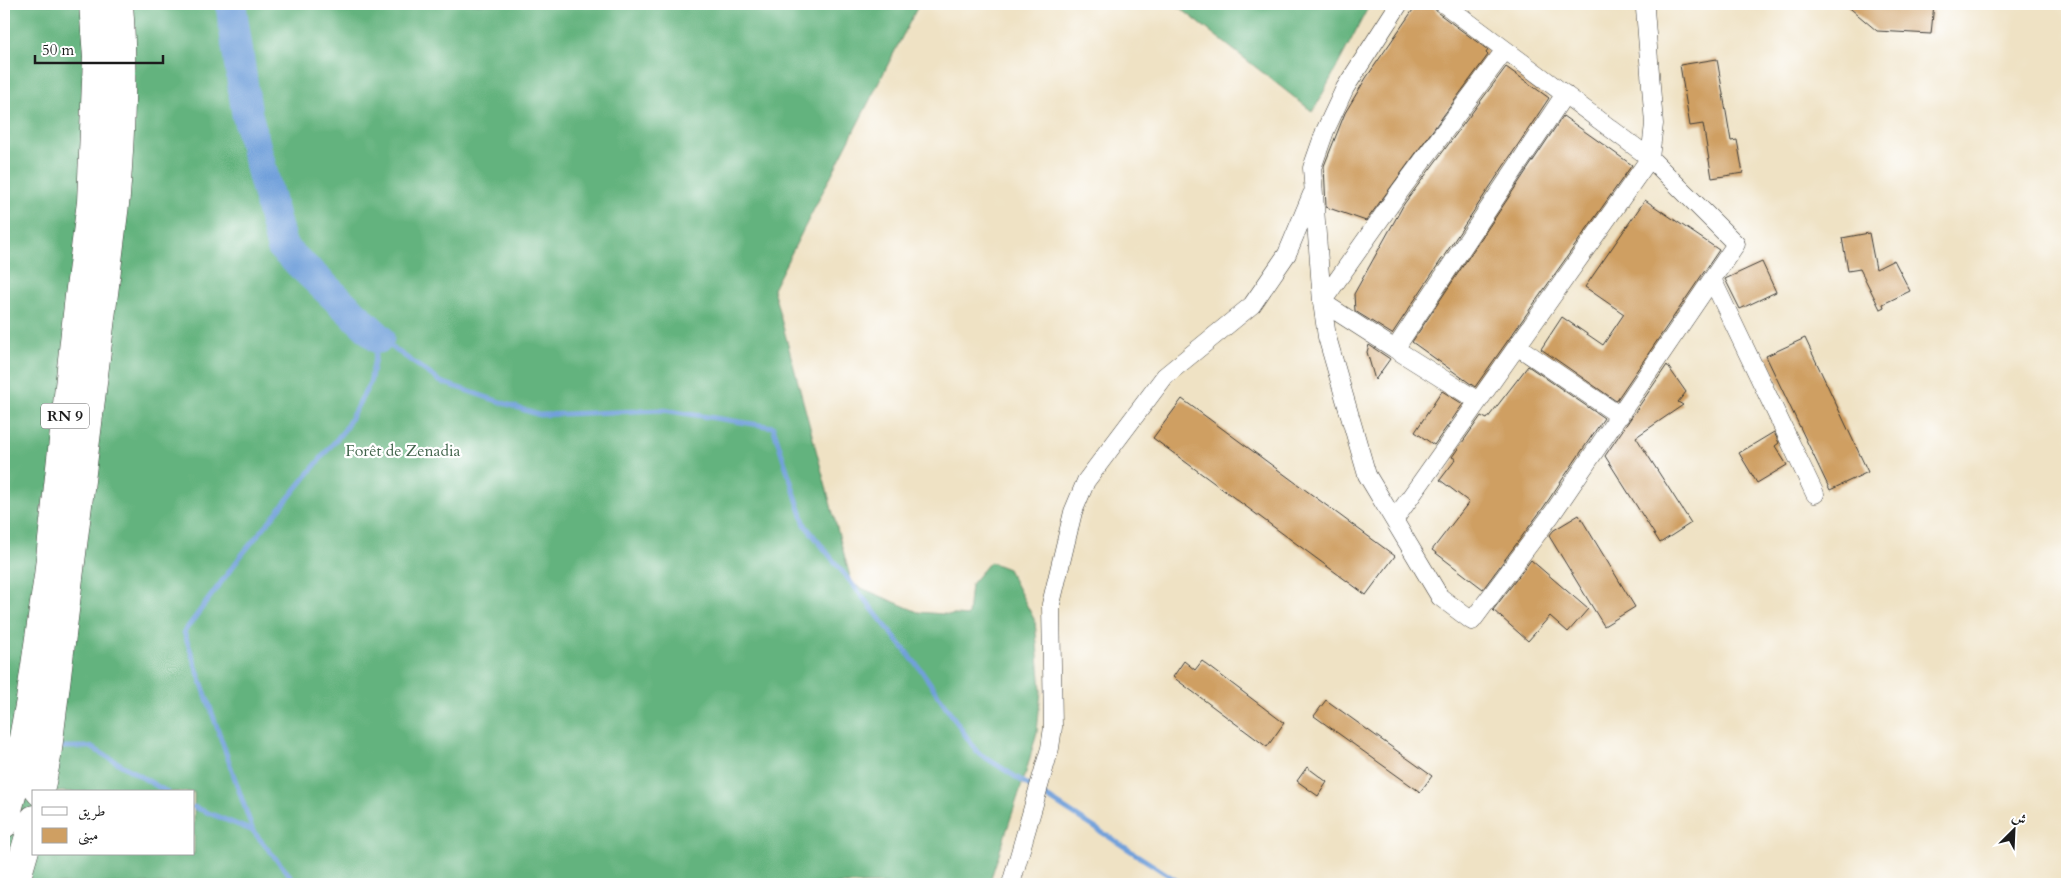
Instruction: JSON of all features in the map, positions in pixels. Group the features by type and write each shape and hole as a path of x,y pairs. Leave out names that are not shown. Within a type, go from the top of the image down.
{"highway":[{"name":"RN 9","path":"4,824 13,792 30,700 48,576 91,202 97,57 93,4"},
{"name":"RN 9","path":"40,790 48,747 116,196 121,138 122,86 118,4"},
{"path":"16,884 32,826"}],"street":[{"path":"1399,4 1345,88 1325,131 1312,168 1322,302 1327,337 1367,475 1440,597 1472,621 1552,514 1736,244 1650,158 1444,4"},
{"path":"1395,520 1650,158 1654,124 1645,9"},
{"path":"1322,302 1400,191 1505,50"},
{"path":"1395,349 1565,94"},
{"path":"1011,884 1050,748 1053,727 1051,604 1073,512 1086,481 1166,376 1252,305 1287,254 1314,189"},
{"path":"1712,279 1815,494"},
{"path":"1322,302 1478,401"},
{"path":"1517,346 1620,416"}],"green space":[{"name":"Forêt de Zenadia","path":"4,4 919,4 773,289 852,584 918,612 968,616 971,584 990,562 1008,569 1035,621 1041,690 1037,732 1026,772 989,884 4,884"},
{"path":"1175,4 1370,4 1313,112"}],"building":[{"path":"1417,4 1431,4 1438,13 1488,50 1486,53 1488,55 1366,221 1326,207 1324,166 1345,113 1366,78"},
{"path":"1845,4 1934,4 1931,34 1877,31"},
{"path":"1717,59 1731,141 1737,140 1743,173 1712,178 1703,124 1690,126 1680,65"},
{"path":"1506,67 1549,98 1392,334 1355,311 1354,294 1404,204"},
{"path":"1563,116 1632,165 1475,387 1412,342"},
{"path":"1645,200 1719,250 1616,401 1541,349 1562,317 1603,345 1624,314 1585,287"},
{"path":"1869,233 1876,269 1894,260 1910,291 1883,304 1884,307 1880,309 1860,269 1848,271 1842,238"},
{"path":"1762,262 1776,292 1740,309 1725,279"},
{"path":"1805,338 1868,472 1830,490 1766,356"},
{"path":"1369,345 1390,359 1375,380 1367,352"},
{"path":"1667,365 1686,392 1678,402 1683,405 1636,437 1691,523 1660,543 1605,456"},
{"path":"1528,366 1604,418 1543,508 1483,589 1432,550 1469,502 1440,480 1456,459 1452,457 1481,416 1487,419"},
{"path":"1442,391 1463,404 1434,445 1415,432"},
{"path":"1182,399 1395,556 1366,595 1153,438"},
{"path":"1774,432 1779,443 1775,446 1787,465 1757,483 1739,453"},
{"path":"1579,515 1635,607 1604,626 1549,536 1554,530"},
{"path":"1531,560 1588,609 1568,632 1550,616 1528,641 1493,610"},
{"path":"1184,661 1195,670 1202,661 1284,723 1267,747 1173,677"},
{"path":"1326,700 1432,776 1420,792 1314,716"},
{"path":"1307,767 1327,782 1318,796 1297,781"}],"waterway":[{"path":"232,4 247,114 282,247 379,338"},
{"path":"297,884 253,831 184,632 240,557 345,429 370,383 379,338 441,382 539,415 663,410 773,427 805,525 921,670 977,752 1182,884"},
{"path":"57,747 91,747 164,790"},
{"path":"195,807 253,831"}]}
